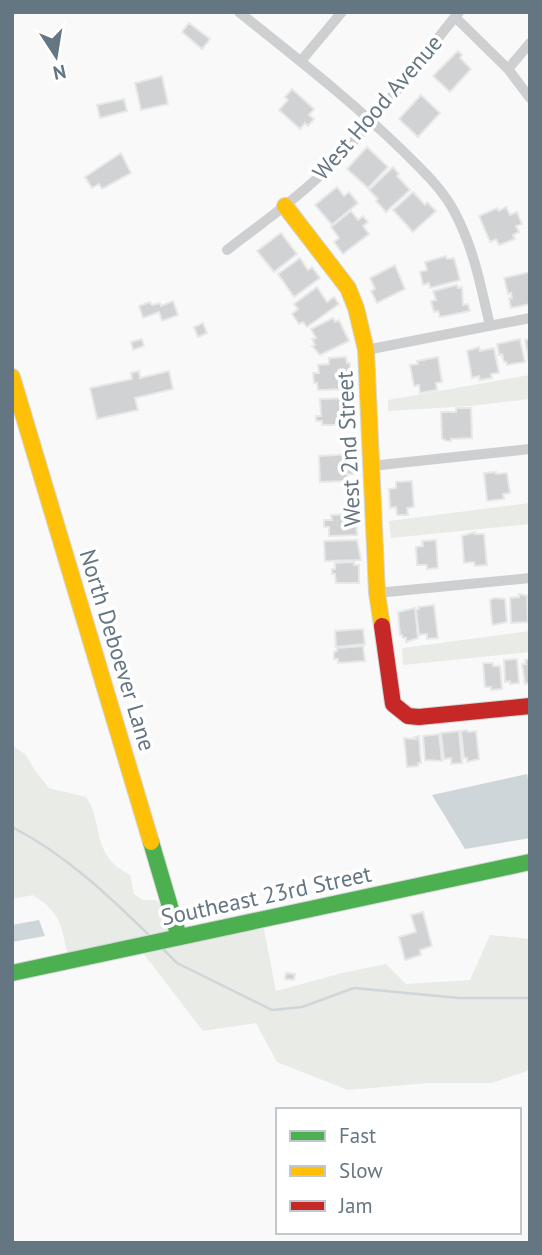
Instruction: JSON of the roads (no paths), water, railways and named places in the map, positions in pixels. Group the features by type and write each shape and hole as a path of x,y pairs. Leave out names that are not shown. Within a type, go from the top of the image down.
{"street":[{"path":"239,12 372,120 435,185 453,209 466,235 476,264 490,326"},
{"path":"301,61 342,12"},
{"path":"457,15 508,69 530,98"},
{"name":"West Hood Avenue","path":"227,250 285,206 331,165 372,120 457,15"},
{"path":"508,69 530,43"},
{"name":"West 2nd Street","path":"285,206 348,288 356,308 366,350 377,593 393,704 400,712 419,717 530,706"},
{"path":"366,350 530,318"},
{"name":"North Deboever Lane","path":"12,377 179,937"},
{"path":"371,466 530,449"},
{"path":"377,593 530,578"},
{"name":"Southeast 23rd Street","path":"12,973 530,862"}],"waterway":[{"path":"12,827 68,863 103,891 151,937"},
{"path":"161,947 177,963 272,1010 302,1007 354,988 459,998 530,998"}]}
